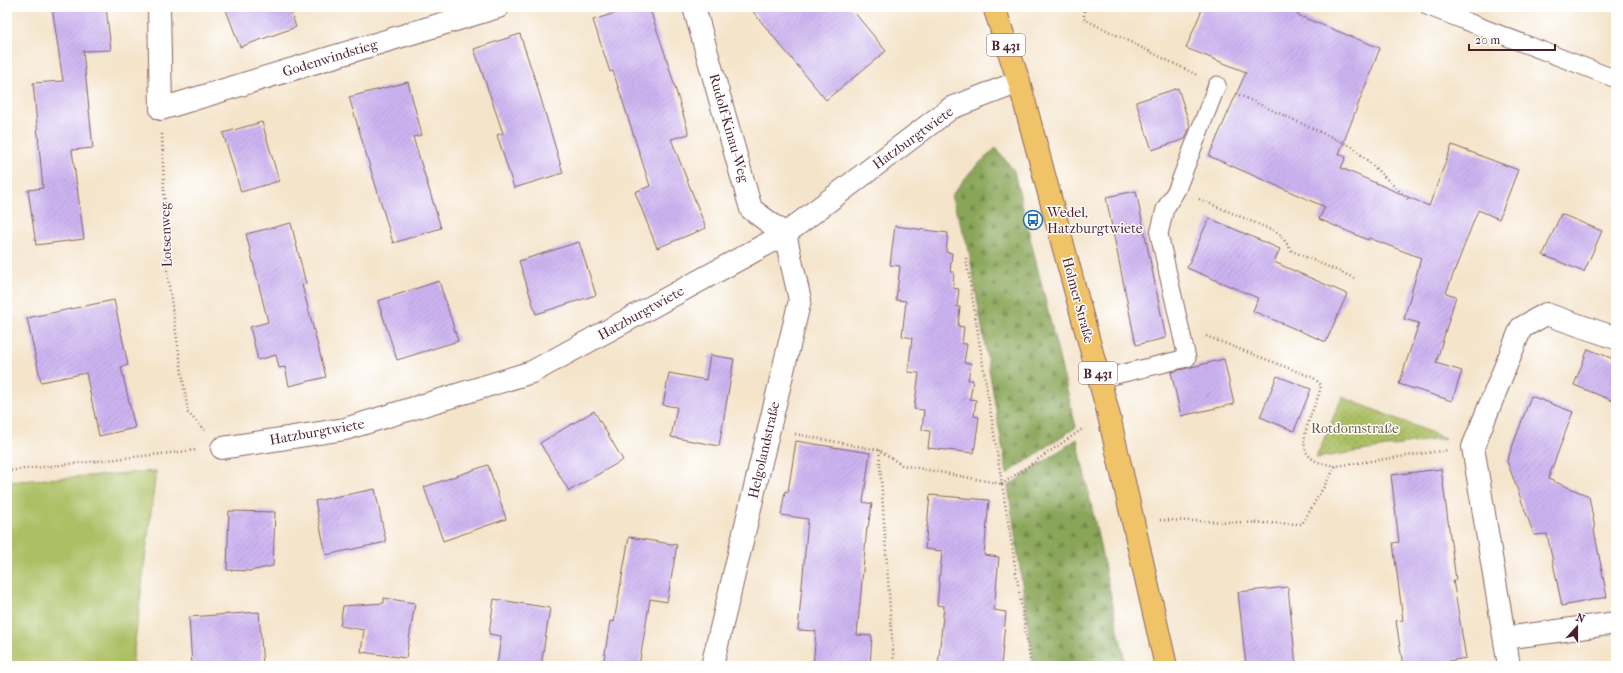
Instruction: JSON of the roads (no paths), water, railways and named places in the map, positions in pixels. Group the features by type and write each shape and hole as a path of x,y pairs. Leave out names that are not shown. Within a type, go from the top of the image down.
{"main road":[{"name":"Holmer Straße","path":"994,7 1019,82 1108,412 1131,519 1166,666"}],"street":[{"name":"Godenwindstieg","path":"159,7 161,109 498,7"},
{"name":"Rudolf-Kinau-Weg","path":"694,7 751,209 785,234"},
{"name":"Hatzburgtwiete","path":"222,448 345,430 532,372 785,234 951,108 1019,82"},
{"name":"Helgolandstraße","path":"712,666 800,300 785,234"},
{"path":"1509,666 1473,447 1521,328 1546,314 1616,338"},
{"path":"1505,638 1616,623"}],"lane":[{"path":"1429,7 1616,79"},
{"path":"1099,379 1187,358 1159,234 1165,209 1176,190 1217,85"}],"place":[{"name":"Wedel, Hatzburgtwiete","path":"1033,220"}],"park label":[{"name":"Rotdornstraße","path":"1355,428"}]}
